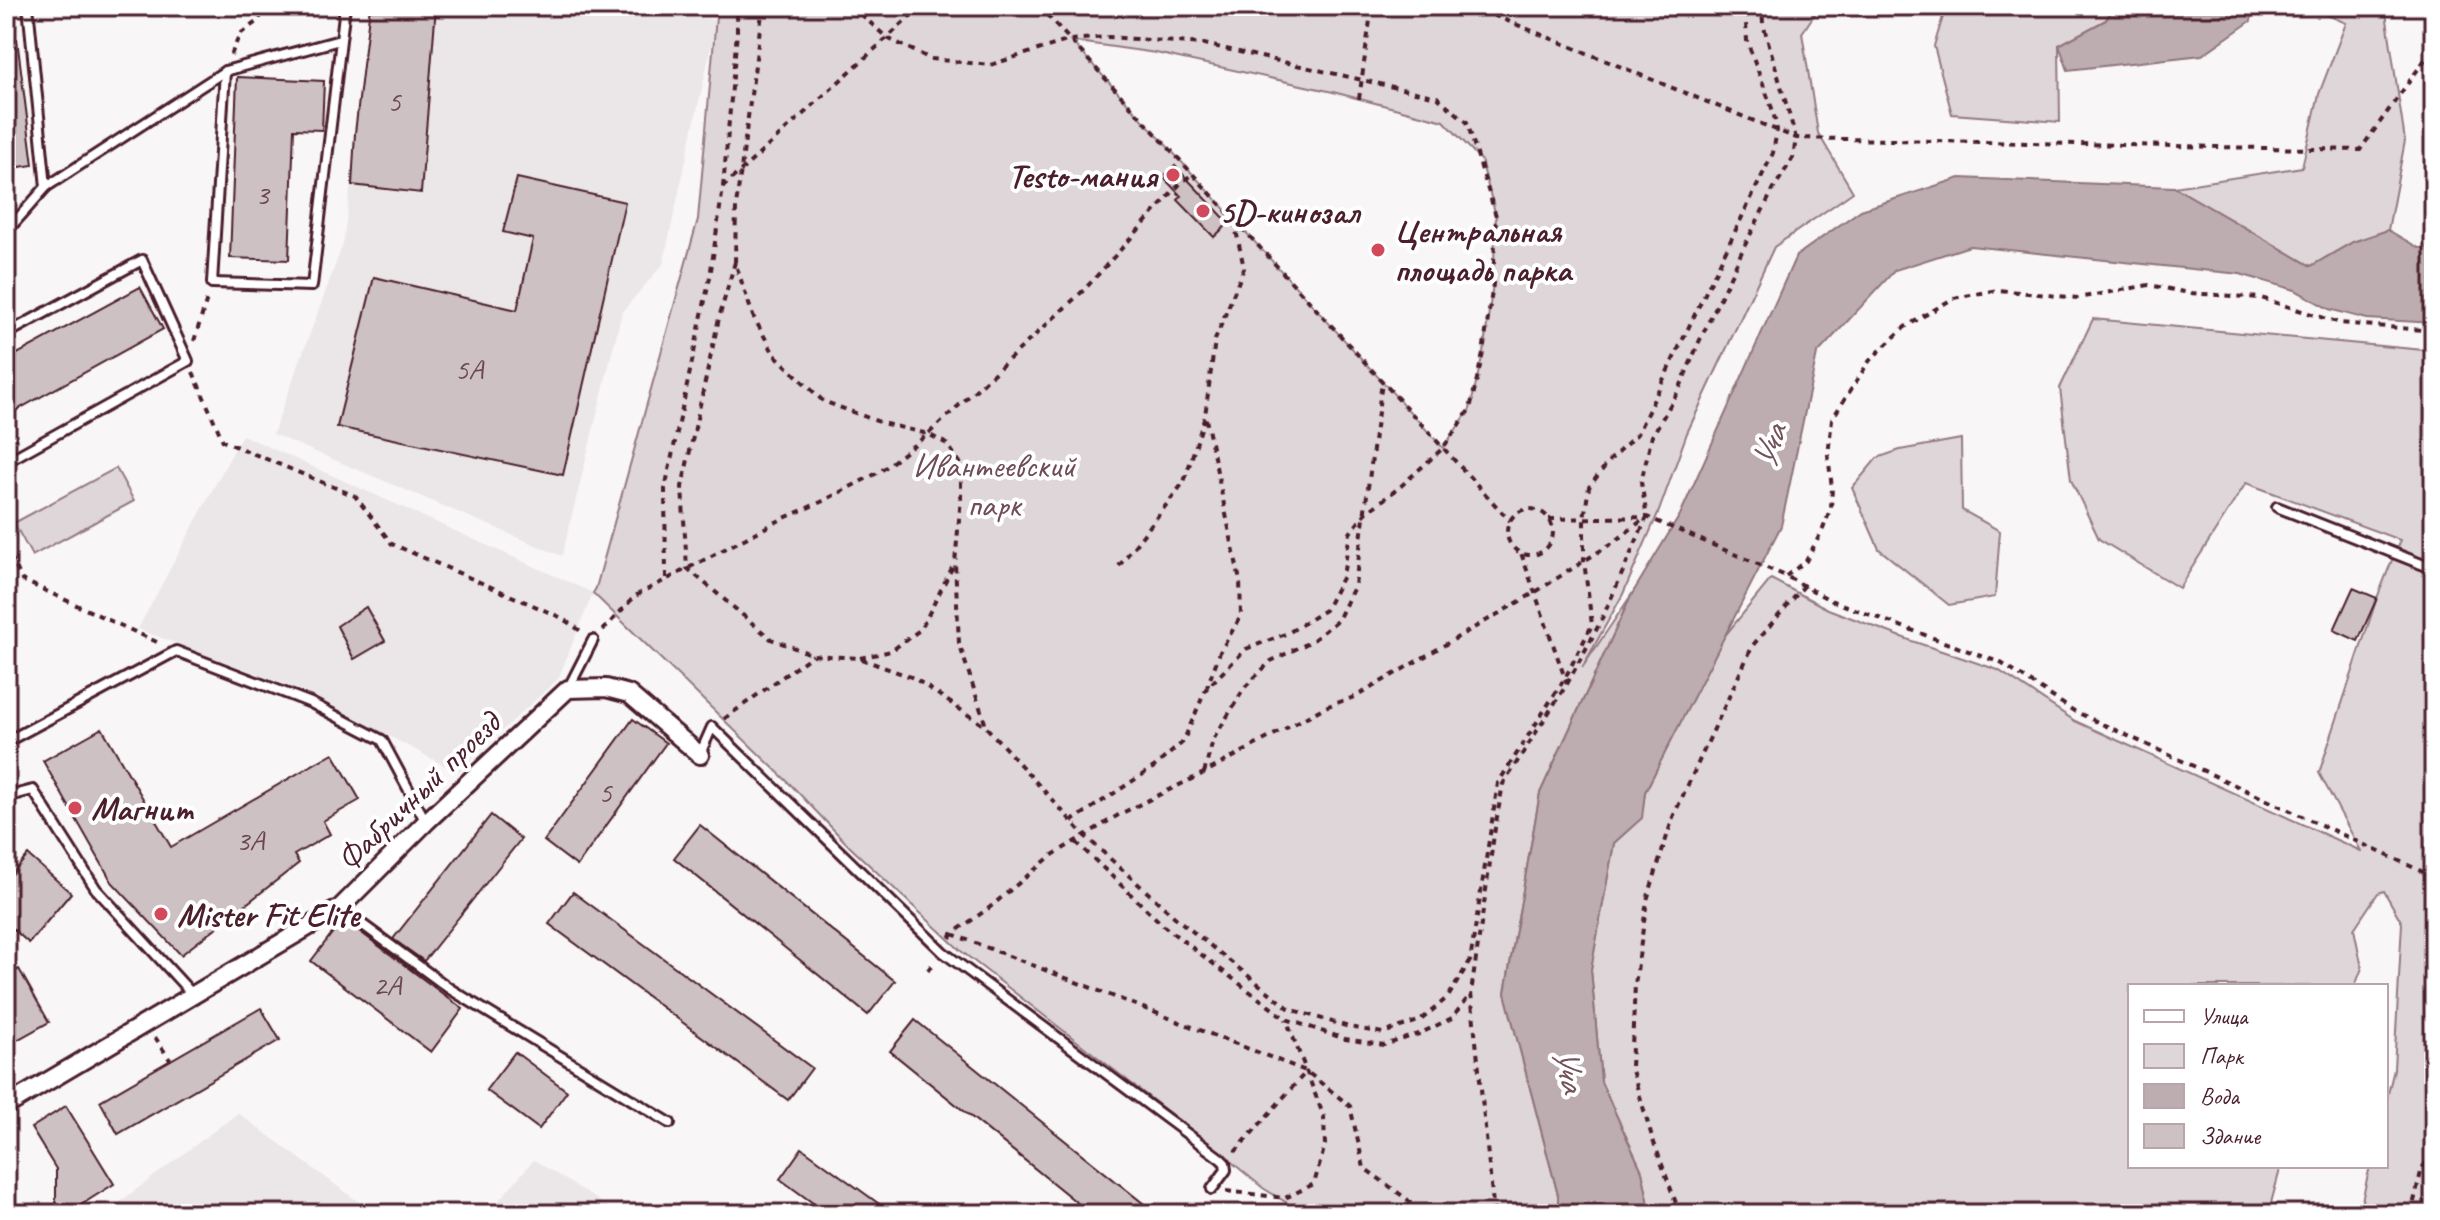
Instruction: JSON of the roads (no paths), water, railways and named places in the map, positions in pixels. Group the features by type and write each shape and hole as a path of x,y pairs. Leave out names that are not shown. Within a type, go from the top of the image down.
{"street":[{"path":"568,689 606,688 629,694 700,755"},
{"name":"Фабричный проезд","path":"6,1106 340,908 426,822 568,689"}],"lane":[{"path":"28,6 46,187"},
{"path":"225,71 212,283 312,286 345,6"},
{"path":"6,232 46,187 225,71 340,40"},
{"path":"6,334 142,260 188,361 6,462"},
{"path":"2277,507 2434,569"},
{"path":"568,689 593,640"},
{"path":"6,742 176,651 311,703 382,740 426,822"},
{"path":"700,755 712,727 943,952 1225,1163 1224,1175 1212,1189"},
{"path":"6,797 33,790 96,889 193,995"},
{"path":"340,908 450,989 670,1123"}],"water":[{"path":"2114,6 2254,6 2251,21 2202,55 2068,70 2059,45 2106,20"},
{"name":"Уча","path":"1960,178 2174,187 2311,266 2353,242 2388,230 2419,248 2434,247 2434,323 2367,319 2329,309 2295,290 2240,274 1970,246 1895,270 1817,354 1781,526 1645,792 1642,818 1614,843 1591,969 1601,1082 1642,1171 1651,1214 1558,1214 1558,1195 1505,993 1540,793 1632,594 1680,515 1796,256 1861,210"}],"place":[{"name":"Testo-мания","path":"1173,175"},
{"name":"5D-кинозал","path":"1203,211"},
{"name":"Центральная площадь парка","path":"1378,250"},
{"name":"Магнит","path":"75,808"},
{"name":"Mister Fit Elite","path":"161,914"}],"park label":[{"name":"Ивантеевский парк","path":"994,484"}]}
